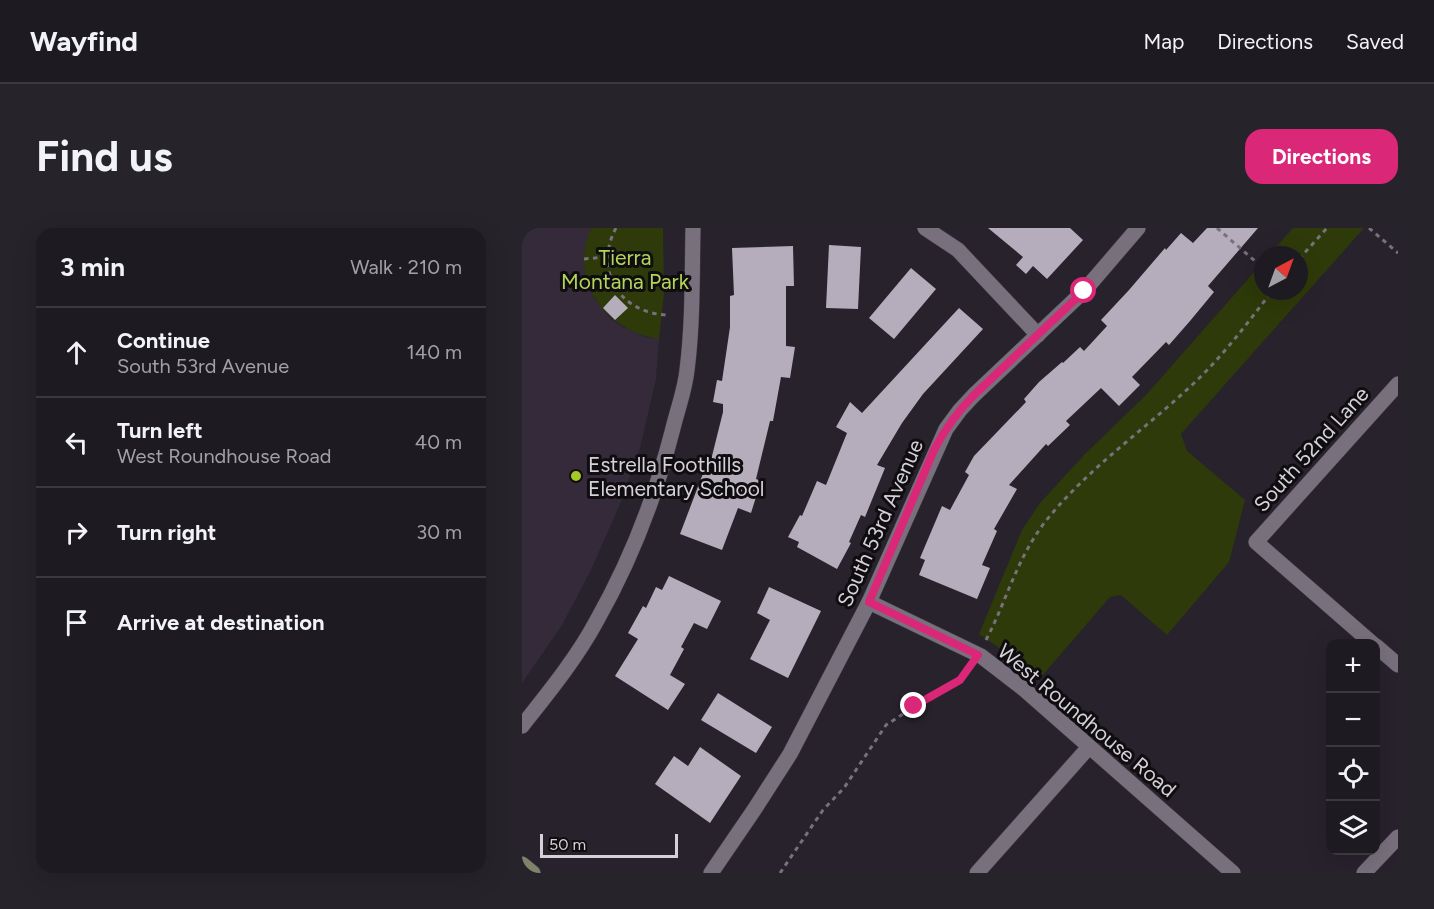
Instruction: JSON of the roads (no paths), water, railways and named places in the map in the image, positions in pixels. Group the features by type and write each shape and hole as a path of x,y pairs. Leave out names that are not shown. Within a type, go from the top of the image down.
{"street":[{"path":"522,726 557,681 596,623 637,541 650,506 665,459 687,372 693,228"},
{"path":"925,228 958,250 1038,335"},
{"name":"South 53rd Avenue","path":"711,873 790,754 869,602 934,450 946,429 967,402 1084,291 1138,228"},
{"name":"South 52nd Lane","path":"1367,639 1256,542 1398,384"},
{"name":"West Roundhouse Road","path":"869,602 978,655 1025,690 1233,873"},
{"path":"1380,650 1398,665"},
{"path":"977,873 1089,747"},
{"path":"1364,873 1398,837"},
{"path":"522,864 533,873"}],"place":[{"name":"Estrella Foothills Elementary School","path":"576,476"}],"park label":[{"name":"Tierra Montana Park","path":"625,269"}]}
